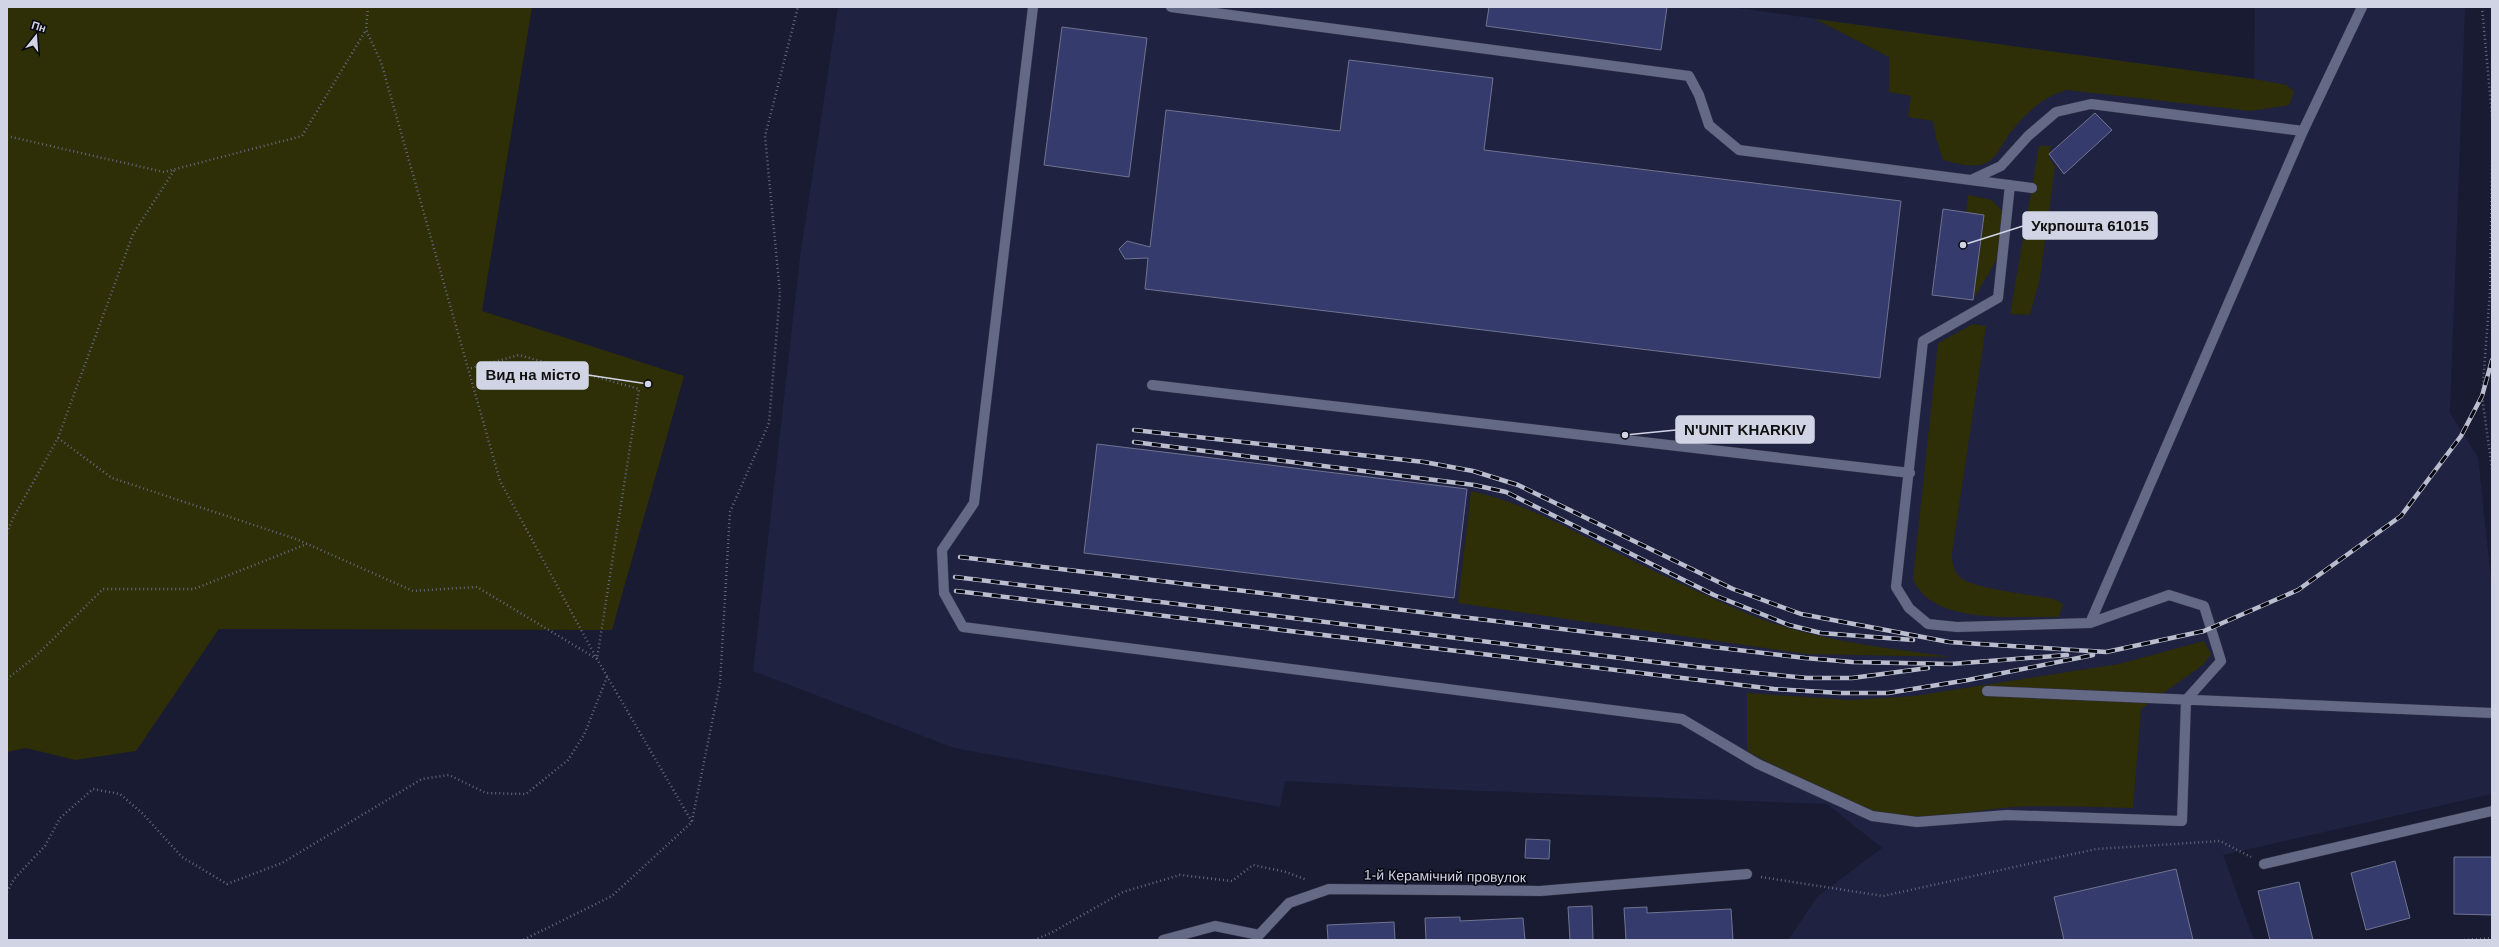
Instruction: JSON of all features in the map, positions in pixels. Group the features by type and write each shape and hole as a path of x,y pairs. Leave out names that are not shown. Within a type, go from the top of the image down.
{"street":[{"path":"1033,7 974,503 942,550 944,592 963,627 1682,720 1758,764 1872,816 1917,822 2007,815 2182,821 2186,700 2221,661 2204,606 2169,595 2090,623 1957,627 1928,624 1909,608 1896,587 1910,473 1923,341 1998,298 2010,185"},
{"path":"1171,7 1688,76 1699,95 1710,125 1739,150 2032,188"},
{"path":"2090,623 2303,131 2362,7"},
{"path":"1971,180 2001,166 2028,136 2056,112 2091,104 2303,131"},
{"path":"1152,384 1910,473"},
{"path":"1987,691 2492,713"},
{"path":"2264,864 2492,810"},
{"name":"1-й Керамічний провулок","path":"1163,940 1215,926 1260,938 1289,903 1329,889 1540,891 1747,874"}],"path":[{"path":"7,136 164,172 302,136 366,30 368,7"},
{"path":"524,940 612,896 692,822 720,683 730,512 769,423 780,293 765,136 798,7"},
{"path":"2482,7 2492,116"},
{"path":"366,30 381,62 500,481 597,659 692,822"},
{"path":"2492,161 2490,292 2482,396 2492,469"},
{"path":"7,533 12,520 58,438 133,234 175,169"},
{"path":"468,369 519,354 639,389 597,659"},
{"path":"58,438 112,478 308,544 413,591 477,587 597,659"},
{"path":"7,679 36,656 103,589 194,589 308,544"},
{"path":"7,892 14,879 45,846 60,818 93,789 120,794 143,814 182,857 227,884 282,863 422,779 448,775 486,793 526,794 568,760 584,735 607,676"},
{"path":"1747,874 1883,896 2096,849 2220,841 2264,864"},
{"path":"1034,940 1051,933 1123,892 1180,875 1232,881 1253,865 1286,872 1329,889"},
{"path":"2464,940 2492,938"}],"shaded area":[{"path":"7,7 532,7 482,311 684,376 612,630 219,629 136,751 75,760 26,748 7,752"},
{"path":"838,7 1730,7 2254,79 2255,7 2465,7 2450,413 2478,457 2492,588 2492,794 2223,855 2254,940 1788,940 1818,896 1882,848 1827,804 1457,790 1285,781 1280,807 954,748 753,671 800,257"},
{"path":"1815,19 2254,79 2287,85 2294,92 2289,105 2251,111 2067,90 2051,96 2029,112 2011,132 1996,155 1988,162 1979,165 1963,165 1943,160 1936,138 1933,121 1908,117 1911,96 1889,92 1889,57"},
{"path":"2039,146 2051,146 2049,158 2055,166 2040,278 2030,315 2010,314"},
{"path":"1968,195 1992,200 2003,212 1997,259 1973,300 1984,215 1966,212"},
{"path":"1973,324 1986,326 1952,553 1956,573 1968,582 1979,585 2054,599 2063,604 2059,617 1999,617 1956,611 1938,605 1923,594 1913,579 1938,343"},
{"path":"1471,491 1488,495 1538,514 1670,579 1766,621 1818,636 1871,646 1952,657 1806,654 1458,603"},
{"path":"2204,641 2211,654 2203,665 2141,709 2133,808 2030,806 2001,808 1943,816 1900,816 1861,807 1841,799 1802,781 1747,751 1747,693 1850,700 1914,696 2119,664"}],"building":[{"path":"1489,7 1667,7 1661,50 1486,26"},
{"path":"1062,27 1147,38 1129,177 1044,165"},
{"path":"1349,60 1493,78 1484,150 1901,201 1880,378 1145,289 1148,258 1125,259 1119,249 1127,241 1150,247 1166,110 1340,131"},
{"path":"2095,113 2112,130 2064,174 2049,154"},
{"path":"1943,209 1984,215 1973,300 1932,295"},
{"path":"1097,444 1467,489 1454,598 1084,553"},
{"path":"1526,839 1550,840 1549,859 1525,858"},
{"path":"2454,857 2492,857 2492,915 2454,914"},
{"path":"2395,861 2410,918 2366,930 2351,873"},
{"path":"2176,869 2193,940 2064,940 2054,897"},
{"path":"2299,882 2313,940 2270,940 2258,891"},
{"path":"1592,906 1593,940 1570,940 1568,907"},
{"path":"1647,907 1647,913 1731,909 1733,940 1626,940 1624,908"},
{"path":"1460,917 1460,921 1523,918 1525,940 1426,940 1425,918"},
{"path":"1394,922 1395,940 1328,940 1327,925"}],"railway":[{"path":"1134,430 1424,462 1473,471 1518,485 1733,589 1801,614 1949,642 2106,652 2204,631 2298,590 2401,516 2461,436 2482,396 2492,360"},
{"path":"1134,442 1474,485 1506,492 1714,595 1789,625 1821,633 1913,640"},
{"path":"960,557 1805,658 1852,662 1951,664 2067,655"},
{"path":"955,577 1695,667 1807,678 1852,678 1928,668"},
{"path":"956,591 1774,689 1840,693 1888,693 1968,680 2093,655"}],"place":[{"name":"Укрпошта 61015","path":"1963,245"},
{"name":"Вид на місто","path":"648,384"},
{"name":"N'UNIT KHARKIV","path":"1625,435"}]}
